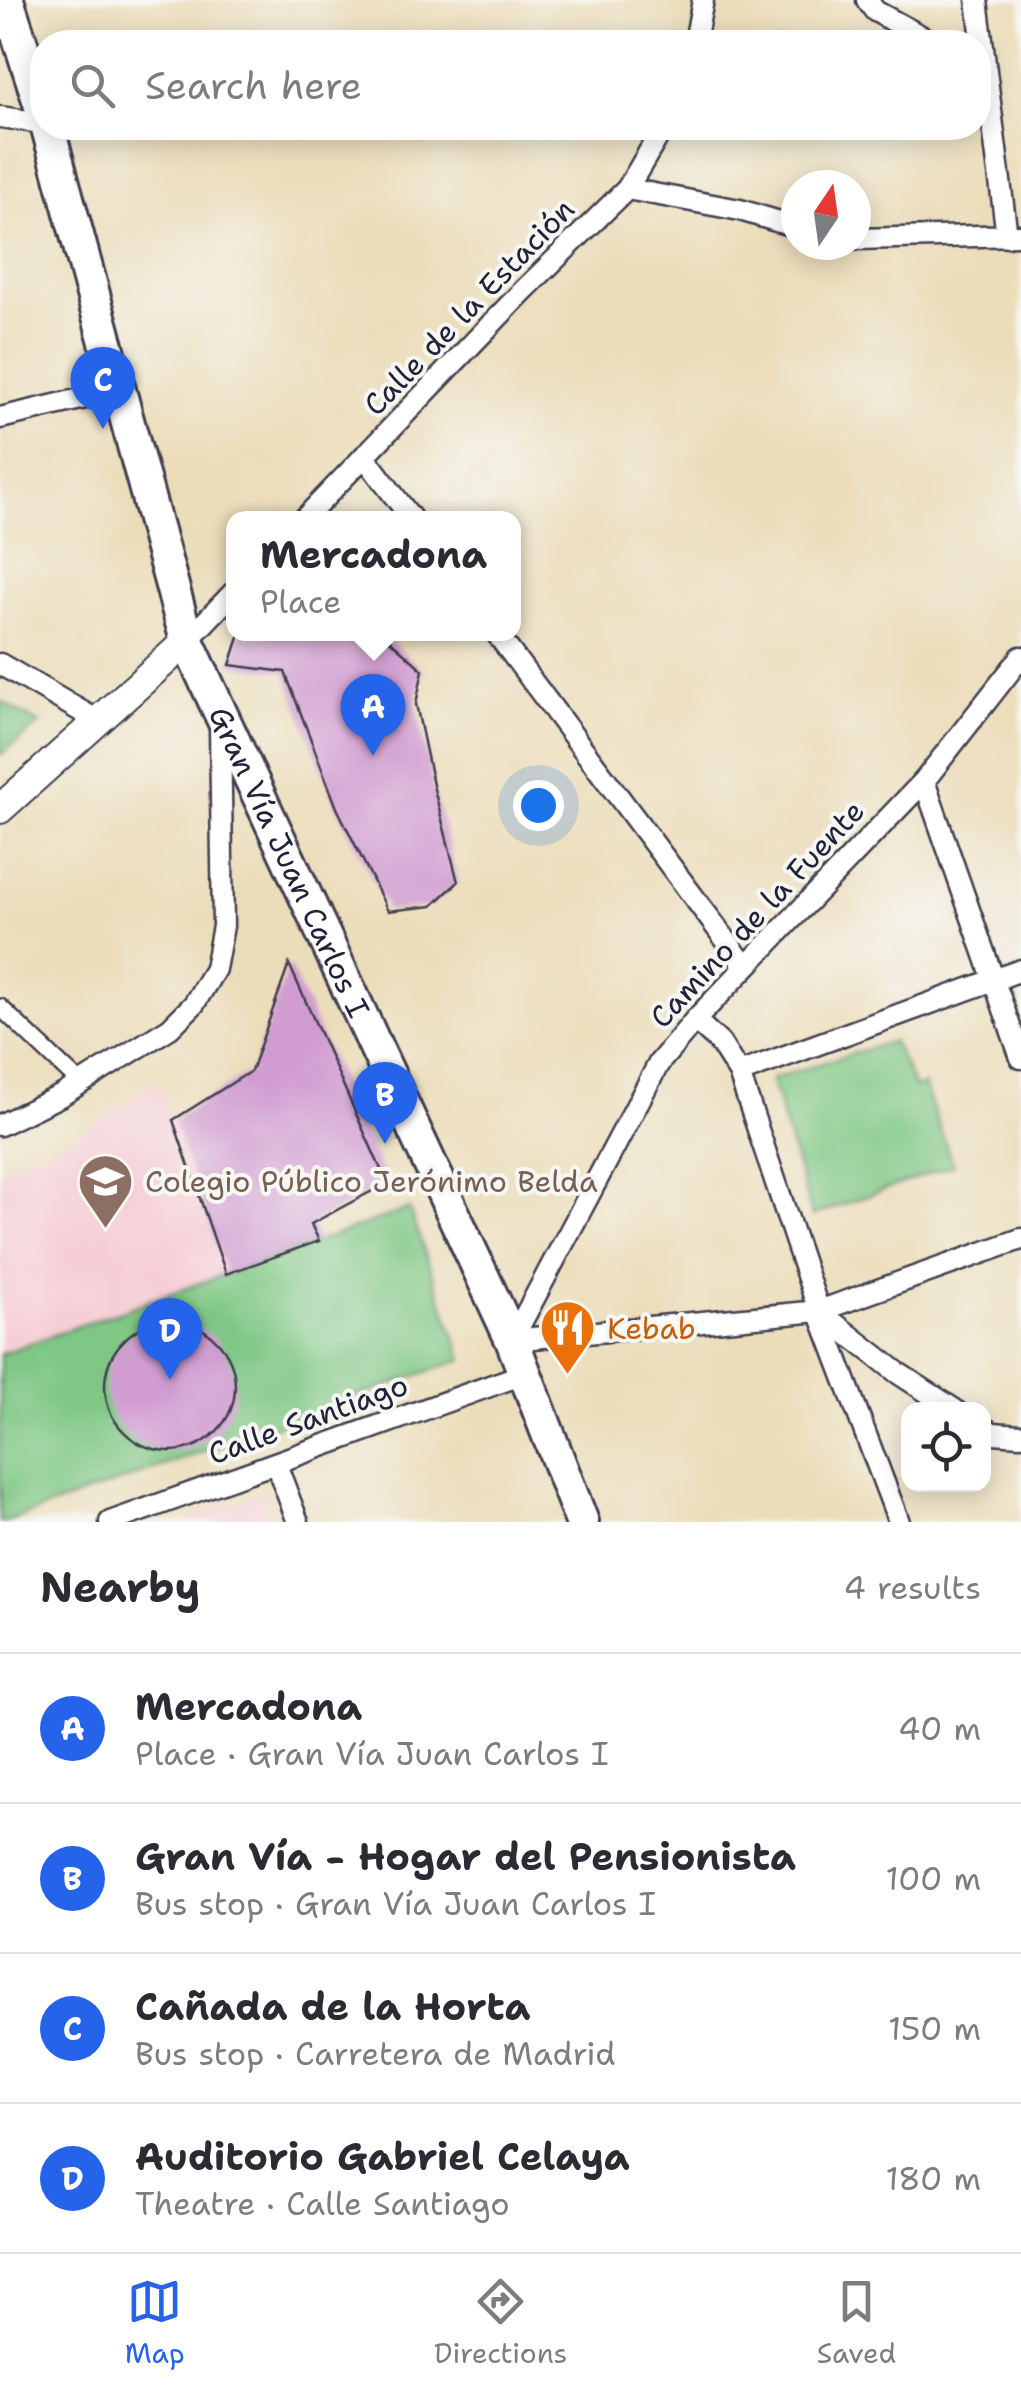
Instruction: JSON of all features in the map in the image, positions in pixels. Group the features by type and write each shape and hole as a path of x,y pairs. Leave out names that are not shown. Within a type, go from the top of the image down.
{"main road":[{"path":"6,0 30,73"},
{"name":"Gran Vía Juan Carlos I","path":"51,140 186,641 512,1340 582,1522"},
{"path":"0,809 186,641"}],"street":[{"path":"699,30 703,0"},
{"path":"867,0 875,11 910,30"},
{"path":"977,0 979,30"},
{"path":"871,239 1014,235 991,115"},
{"path":"0,117 30,121"},
{"name":"Calle de la Estación","path":"312,511 627,189 656,140"},
{"path":"627,189 740,210 781,222"},
{"path":"0,418 119,390"},
{"path":"364,456 406,511"},
{"path":"186,641 226,600"},
{"path":"502,641 746,968"},
{"name":"Camino de la Fuente","path":"512,1340 659,1062 924,781 1021,658"},
{"path":"0,664 98,721"},
{"path":"0,1124 81,1084 170,1028 194,1004 215,969 223,926 220,715"},
{"path":"924,781 1021,1058"},
{"path":"739,1073 1021,970"},
{"path":"0,1007 81,1084"},
{"path":"696,1020 720,1044 739,1073 819,1311 899,1522"},
{"path":"512,1340 819,1311 1021,1239"},
{"path":"819,1311 898,1373 943,1402"},
{"name":"Calle Santiago","path":"110,1522 526,1373"},
{"path":"991,1433 1021,1435"},
{"path":"276,1464 298,1522"}],"shaded area":[{"name":"Colegio Público Jerónimo Belda","path":"158,1081 235,1289 0,1359 0,1170 83,1133"},
{"path":"260,1493 271,1522 185,1522"}],"green space":[{"path":"0,701 40,724 0,755"},
{"path":"893,1041 915,1088 924,1085 953,1165 812,1216 771,1079"},
{"path":"409,1209 463,1359 0,1522 0,1354"}],"building":[{"path":"238,641 391,641 423,670 416,704 458,882 432,906 388,911 337,808 285,672 230,665"},
{"path":"289,964 387,1183 311,1224 319,1241 226,1274 173,1120 251,1071"},
{"path":"170,1321 195,1326 216,1340 230,1361 235,1386 230,1411 216,1432 195,1446 170,1451 145,1446 124,1432 110,1411 105,1386 110,1361 124,1340 145,1326"}],"place":[{"name":"Cañada de la Horta","path":"103,429"},
{"name":"Mercadona","path":"373,756"},
{"name":"Gran Vía - Hogar del Pensionista","path":"385,1144"},
{"name":"Colegio Público Jerónimo Belda","path":"106,1230"},
{"name":"Kebab","path":"568,1377"},
{"name":"Auditorio Gabriel Celaya","path":"170,1380"}]}
